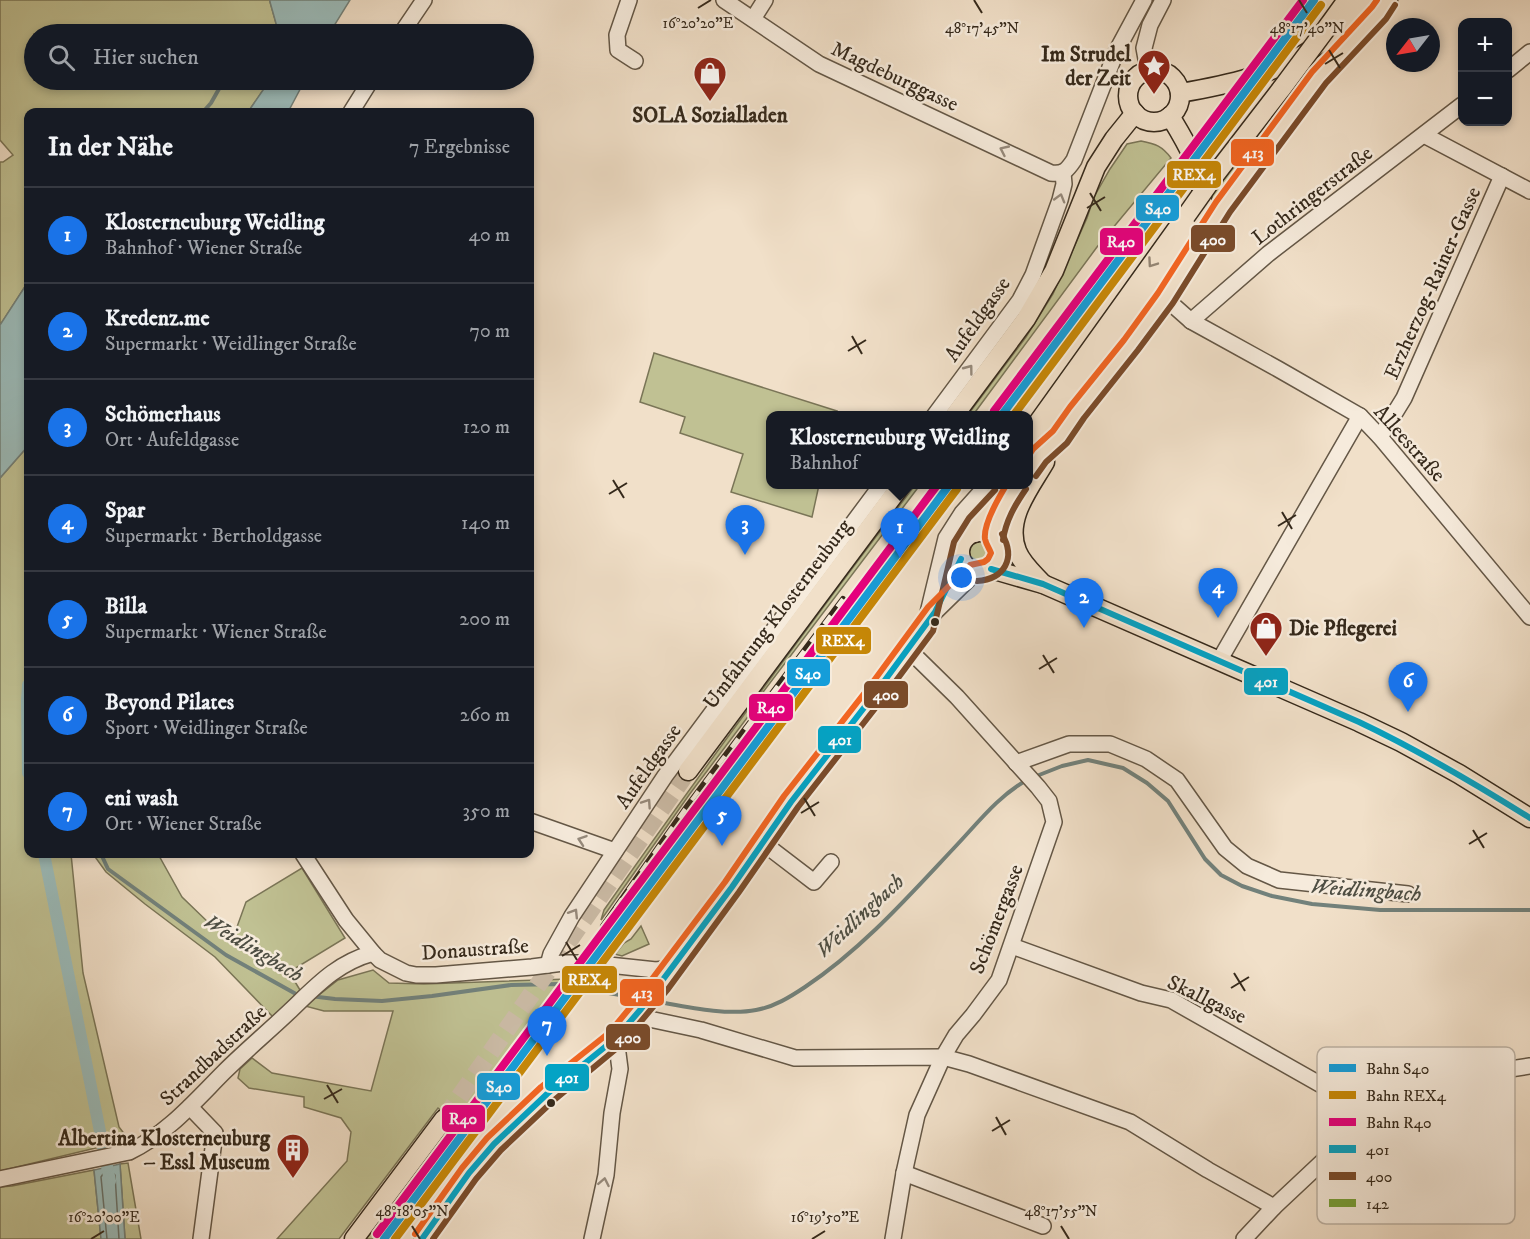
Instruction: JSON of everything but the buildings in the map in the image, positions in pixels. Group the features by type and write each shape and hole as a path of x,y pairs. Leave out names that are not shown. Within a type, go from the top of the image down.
{"main road":[{"path":"1033,429 1215,175 1347,0"},
{"path":"1180,93 1251,78 1286,64 1316,47 1367,0"},
{"path":"1033,482 1077,413 1165,298 1223,207 1319,77 1388,0"},
{"path":"1156,69 1173,77 1180,93 1176,110 1161,121 1152,122 1134,113 1128,97 1129,88 1139,74 1156,69"},
{"path":"958,411 1026,320 1054,271 1095,167 1134,113"},
{"path":"1033,455 1086,375 1114,344 1177,257 1200,215 1202,197 1192,155 1170,116"},
{"path":"1033,456 1060,437"},
{"name":"Umfahrung Klosterneuburg","path":"688,771 898,489"},
{"path":"975,533 998,489"},
{"path":"990,558 988,534 975,533 964,540 961,546 961,559 970,570 990,558 1000,513 1015,489"},
{"path":"1029,489 1014,522 1015,543 1023,561 1043,584"},
{"path":"990,558 1043,584 1401,742 1459,774 1530,818"},
{"path":"354,1239 444,1119"}],"street":[{"path":"408,24 424,0"},
{"path":"629,0 617,35 618,50 635,61"},
{"name":"Magdeburggasse","path":"724,0 819,64 1051,173 1060,173"},
{"path":"753,19 765,0"},
{"name":"Aufeldgasse","path":"938,411 1020,300 1033,275 1060,200 1064,184 1060,173 1069,169 1074,160 1116,52 1144,0"},
{"path":"1148,70 1144,48 1150,25 1163,0"},
{"path":"1512,67 1530,52"},
{"path":"354,108 365,90"},
{"name":"Lothringerstraße","path":"1191,321 1268,254 1458,108"},
{"path":"1424,135 1530,191"},
{"name":"Erzherzog-Rainer-Gasse","path":"1380,437 1404,398 1502,176"},
{"name":"Alleestraße","path":"1165,298 1191,321 1360,416 1530,617"},
{"path":"1219,661 1360,416"},
{"name":"Aufeldgasse","path":"548,965 551,954 572,916 665,776 878,489"},
{"path":"925,626 946,538 962,513 984,489"},
{"path":"934,612 990,558"},
{"path":"422,1239 469,1173 494,1144 547,1094 616,1038 661,984 791,802 925,626 961,559"},
{"name":"Schömergasse","path":"893,1239 917,1115 943,1057 956,1035 999,980 1054,822 1049,801 1038,787 957,697 908,649"},
{"path":"1017,764 1069,744 1110,744 1146,759 1177,780 1225,848 1247,866 1279,880 1408,894"},
{"path":"534,822 615,851"},
{"path":"763,843 814,882 831,862"},
{"name":"Donaustraße","path":"306,858 346,920 373,953 380,960 399,970 416,975 436,975 563,963 656,970 672,968"},
{"name":"Skallgasse","path":"1012,946 1141,993 1171,1000 1317,1083"},
{"name":"Strandbadstraße","path":"0,1179 84,1163 141,1147 190,1107 323,979 355,958 373,953"},
{"path":"638,1013 795,1058 943,1057 969,1064 1130,1122 1274,1207"},
{"path":"592,1239 606,1175 612,1113 620,1069 616,1038"},
{"path":"1515,1068 1530,1066"},
{"path":"190,1107 215,1133 201,1239"},
{"path":"1244,1239 1317,1167"},
{"path":"904,1173 1043,1226"}],"green space":[{"path":"0,0 270,0 276,24 24,24 24,90 263,90 251,108 24,108 24,288 0,325 0,162 13,155 0,140"},
{"path":"1333,52 1210,213 1209,197 1305,68"},
{"path":"1141,141 1151,143 1165,151 1171,158 1097,247 976,411 971,411 1026,337 1053,294 1094,197 1127,144"},
{"path":"654,353 837,411 766,411 766,489 818,489 812,517 731,492 743,454 680,433 685,417 640,402"},
{"path":"24,451 24,858 71,858 83,973 119,1127 129,1140 0,1171 0,478"},
{"path":"912,489 917,489 757,700 756,706 689,795 601,920 604,910 797,643"},
{"path":"979,540 988,543 991,552 988,561 979,564 970,561 967,552 970,543"},
{"path":"96,858 160,858 182,897 212,926 233,938 246,902 302,868 345,938 289,972 300,990 273,1017 215,957 106,872"},
{"path":"641,926 649,944 622,956 615,954 624,943 631,939"},
{"path":"373,970 389,983 568,979 376,1239 366,1239 454,1120 438,1108 339,1239 277,1239 347,1161 351,1132 341,1118 304,1107 304,1097 249,1088 238,1078 240,1069 252,1058 272,1073 371,1091 393,1011 324,1011 305,1006 338,980"},
{"path":"128,1163 141,1239 125,1239 120,1164"},
{"path":"94,1170 101,1239 0,1239 0,1187"}],"water":[{"path":"270,0 350,0 335,24 276,24"},
{"path":"263,90 300,90 290,108 251,108"},
{"path":"24,288 24,451 0,478 0,325"},
{"path":"120,1164 125,1239 101,1239 94,1170"}],"waterway":[{"path":"207,108 218,90"},
{"name":"Weidlingbach","path":"1034,777 1062,766 1088,760 1123,768 1147,783 1168,801 1205,859 1221,875 1242,886 1272,896 1312,904 1380,910 1530,910"},
{"name":"Weidlingbach","path":"653,1001 704,1010 744,1012 769,1007 788,998 826,972 865,939 988,811 1027,780"},
{"path":"45,858 110,1181"},
{"name":"Weidlingbach","path":"103,858 108,869 226,955 300,995"},
{"name":"Weidlingbach","path":"310,996 382,1001 511,985 559,984 642,999"}],"tunnel":[{"path":"444,1119 688,771"}],"railway":[{"path":"603,926 688,805 843,599"}],"rail line":[{"name":"R40","path":"994,411 1303,0"},
{"name":"S40","path":"1005,411 1314,0"},
{"name":"REX4","path":"1017,411 1321,5"},
{"name":"R40","path":"377,1234 934,489"},
{"name":"S40","path":"384,1239 946,489"},
{"name":"REX4","path":"395,1239 957,489"}],"transit line":[{"name":"413","path":"1033,449 1053,431 1124,340 1158,293 1216,202 1312,72 1377,0"},
{"name":"400","path":"1036,476 1046,462 1067,443 1173,303 1230,212 1326,83 1386,19 1395,5"},
{"name":"413","path":"415,1234 462,1168 487,1138 541,1087 610,1032 725,882 784,796 928,607 970,565 988,559 991,553 985,539 986,526 1004,489"},
{"name":"400","path":"1003,540 1011,513 1026,489"},
{"name":"400","path":"433,1239 476,1179 501,1150 553,1101 622,1044 668,989 798,807 933,631 954,542 969,518 995,490"},
{"name":"400","path":"977,581 995,576 1005,566 1008,551 1002,534"},
{"name":"401","path":"422,1239 469,1173 494,1144 547,1094 616,1038 641,1009 732,887 791,802 935,612 961,559"},
{"name":"401","path":"991,569 1043,584 1359,722 1446,767 1530,818"}],"place":[{"name":"Im Strudel der Zeit","path":"1154,95"},
{"name":"SOLA Sozialladen","path":"710,102"},
{"name":"Schömerhaus","path":"745,555"},
{"name":"Klosterneuburg Weidling","path":"900,558"},
{"name":"Spar","path":"1218,618"},
{"name":"Kredenz.me","path":"1084,628"},
{"name":"Die Pflegerei","path":"1266,657"},
{"name":"Beyond Pilates","path":"1408,712"},
{"name":"Billa","path":"722,846"},
{"name":"eni wash","path":"547,1056"},
{"name":"Albertina Klosterneuburg – Essl Museum","path":"293,1179"}]}
